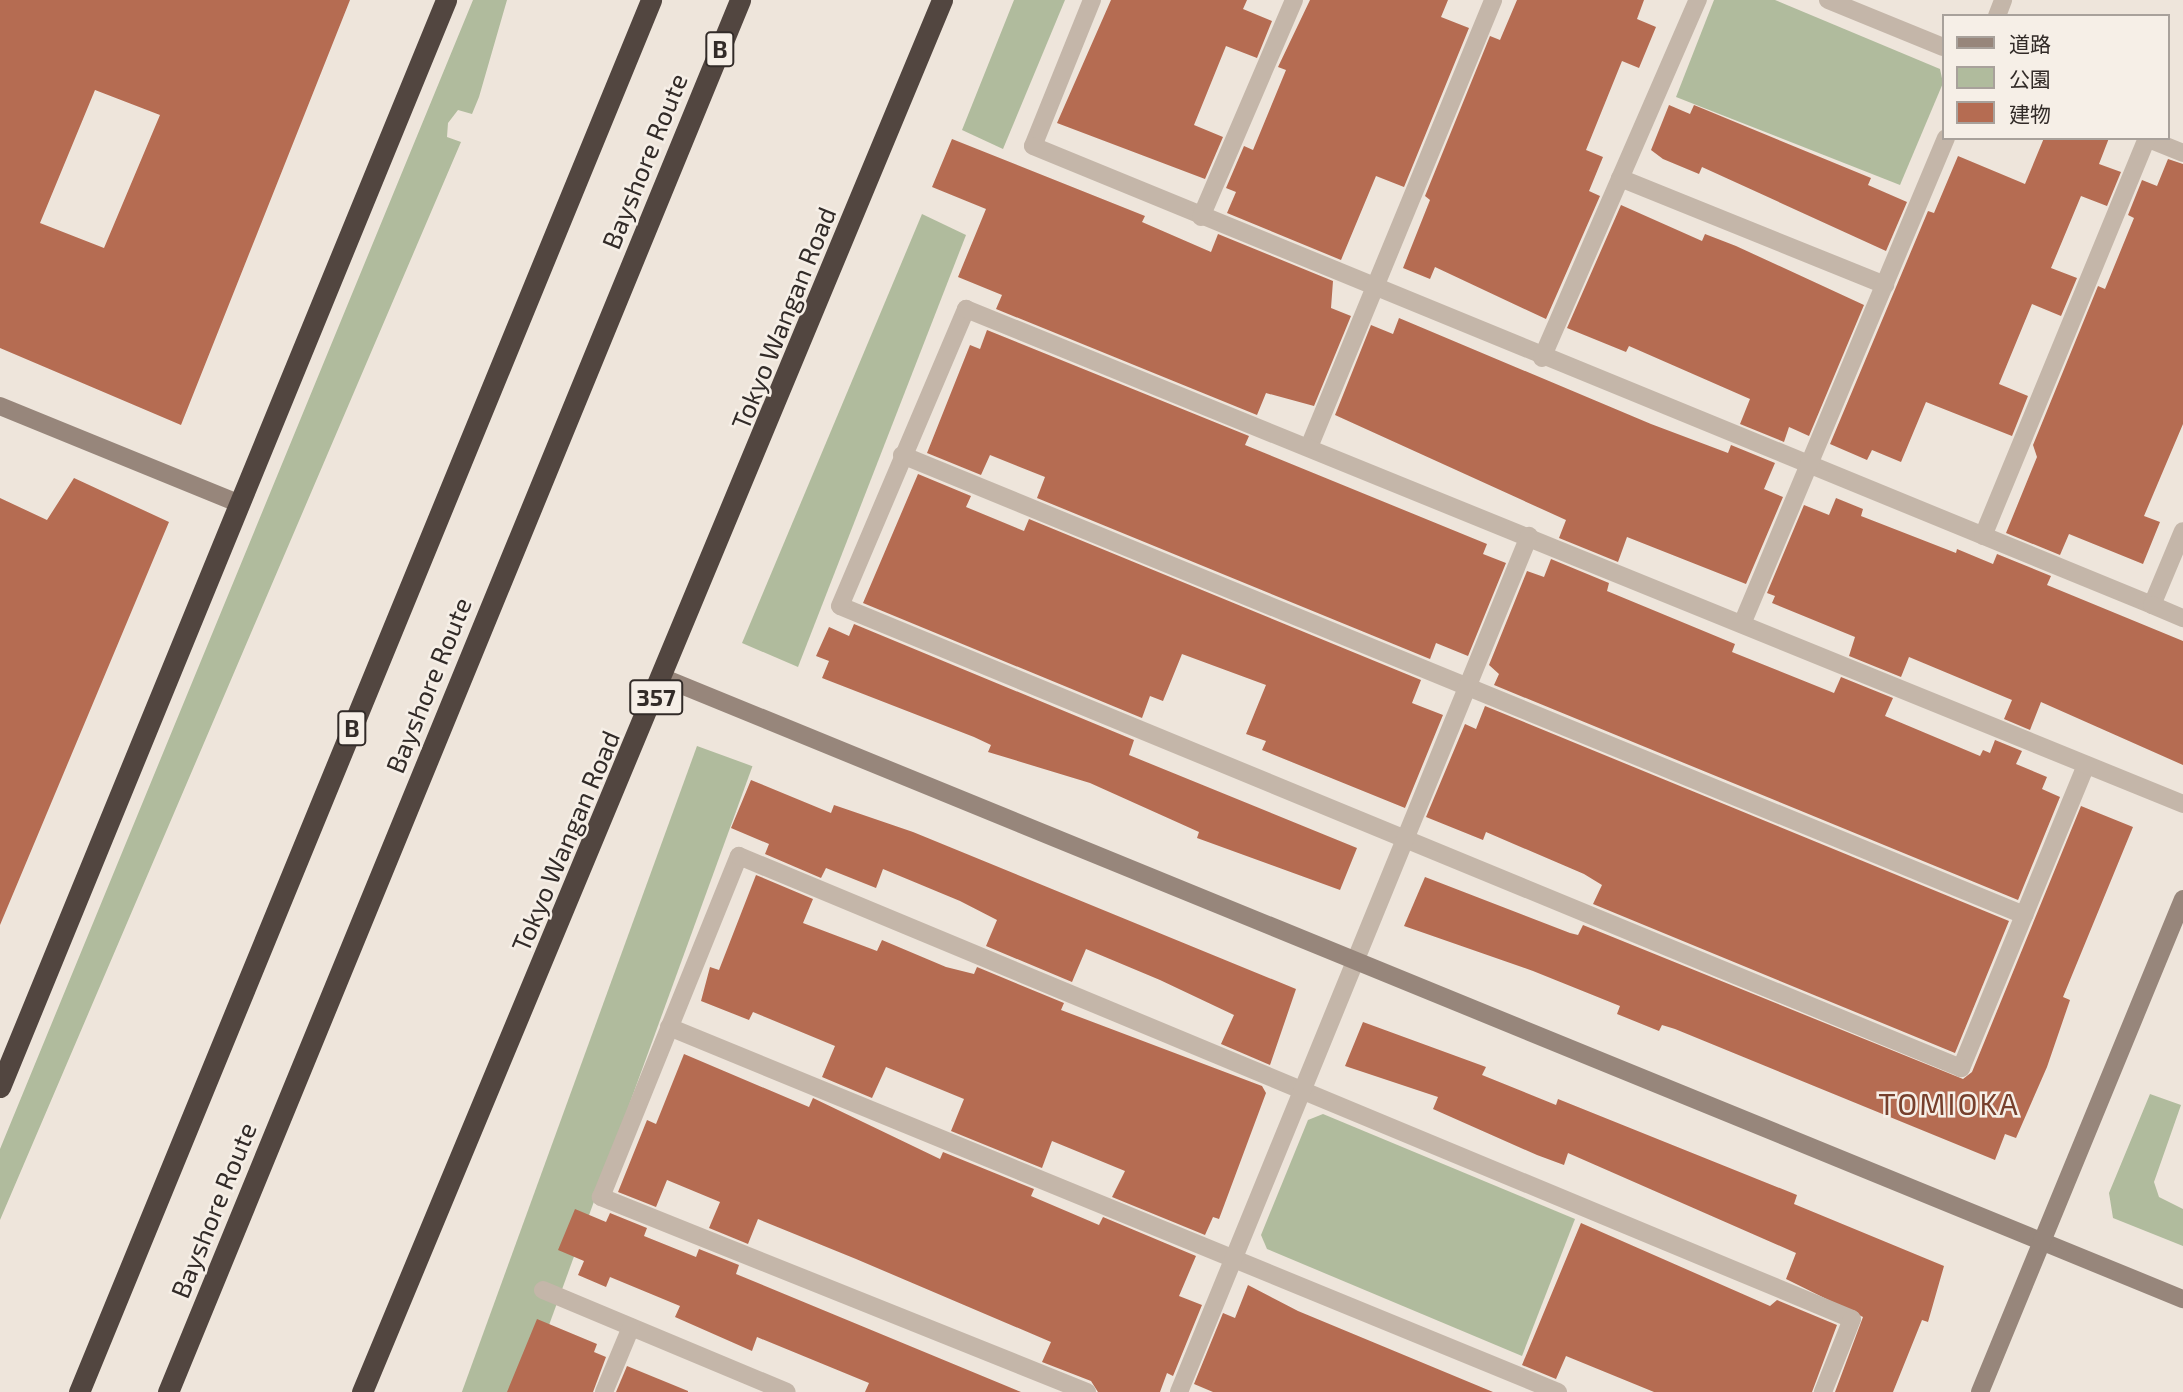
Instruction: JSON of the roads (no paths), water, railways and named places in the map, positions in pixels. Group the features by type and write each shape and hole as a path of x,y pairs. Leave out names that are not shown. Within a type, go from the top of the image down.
{"highway":[{"path":"0,1087 446,0"},
{"name":"Bayshore Route","path":"79,1392 651,0"},
{"name":"Bayshore Route","path":"168,1392 740,0"},
{"name":"Tokyo Wangan Road","path":"362,1392 664,678 942,0"}],"street":[{"path":"1092,0 1033,146 1542,358 1809,463 2183,618"},
{"path":"1201,217 1294,0"},
{"path":"1309,447 1493,0"},
{"path":"1542,358 1698,0"},
{"path":"1828,0 1941,46"},
{"path":"1742,624 1945,140"},
{"path":"1983,536 2146,140"},
{"path":"2152,140 2183,153"},
{"path":"1620,178 1885,285"},
{"path":"2086,765 1961,1068 840,606 966,309 2183,804"},
{"path":"0,407 240,504"},
{"path":"902,455 2024,915"},
{"path":"2152,605 2183,531"},
{"path":"1179,1392 1306,1089 1529,536"},
{"path":"664,678 2183,1300"},
{"path":"1087,1392 601,1197 739,856 1306,1089 1852,1319 1823,1392"},
{"path":"1980,1392 2183,899"},
{"path":"669,1027 1235,1256 1558,1392"},
{"path":"543,1290 787,1392"},
{"path":"604,1392 631,1327"}],"district":[{"name":"TOMIOKA","path":"1949,1103"}]}
